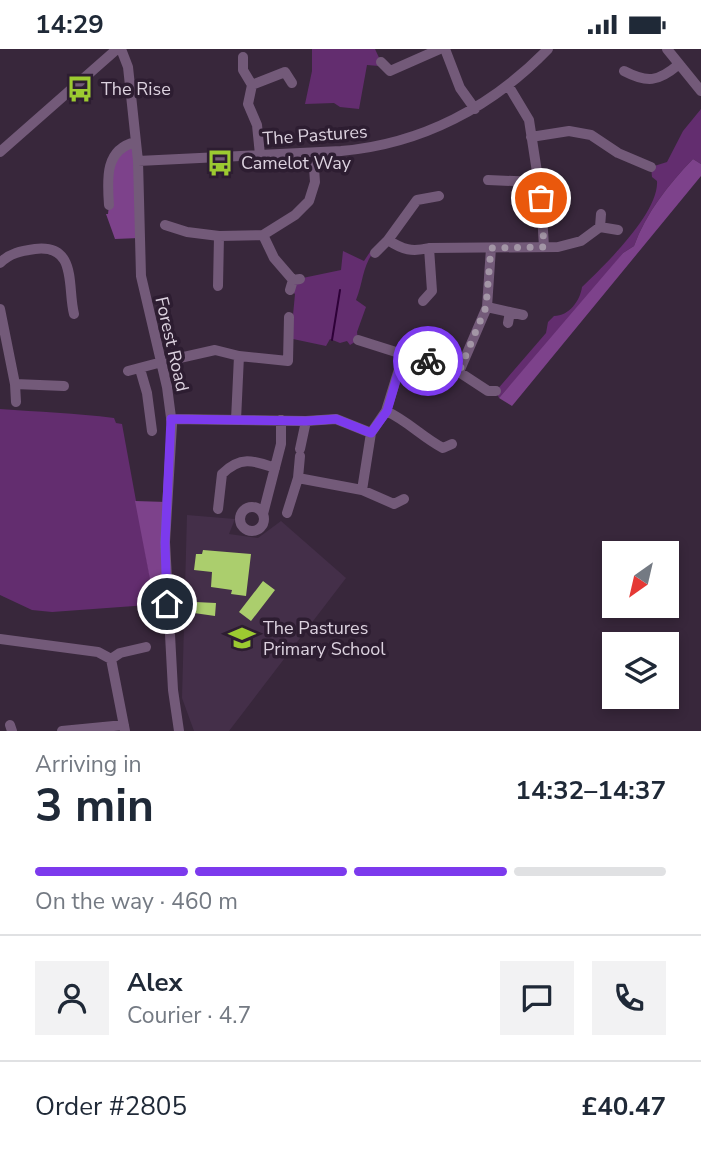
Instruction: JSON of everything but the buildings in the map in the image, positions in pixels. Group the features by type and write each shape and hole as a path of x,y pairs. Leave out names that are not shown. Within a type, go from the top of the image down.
{"street":[{"name":"Forest Road","path":"119,49 128,67 138,161 141,277 149,319 162,362 171,419 165,543 172,667 179,731"},
{"path":"0,152 119,49"},
{"path":"381,62 389,75 442,49 460,88 475,109"},
{"name":"The Pastures","path":"138,161 370,149 435,129 475,109 508,85 548,49"},
{"path":"667,49 678,65 700,85"},
{"path":"243,57 243,70 252,85 248,104 257,125 260,155"},
{"path":"624,71 643,80 654,80 678,65"},
{"path":"252,85 285,72 292,83"},
{"path":"508,85 529,120 544,247"},
{"path":"531,137 569,131 591,135 618,153 654,169"},
{"path":"112,198 107,178 115,152 122,145 135,142"},
{"path":"165,225 187,232 219,236 263,235 295,215 309,201 315,182 313,153"},
{"path":"488,180 538,182"},
{"path":"375,253 388,240 417,200 439,196"},
{"path":"600,227 601,214"},
{"path":"388,240 402,249 415,251 429,248 558,247 581,241 600,227 618,230"},
{"path":"263,235 274,258 294,283"},
{"path":"218,286 219,236"},
{"path":"423,301 432,291 429,248"},
{"path":"459,372 486,307 491,248"},
{"path":"0,263 18,251 52,249 68,264 66,304 74,314"},
{"path":"486,307 523,315"},
{"path":"0,309 16,402"},
{"path":"508,323 510,312"},
{"path":"175,359 215,350 239,356 288,361 289,317"},
{"path":"355,339 459,372 491,394"},
{"path":"362,490 371,433 387,411 404,353"},
{"path":"236,420 239,356"},
{"path":"128,371 162,362"},
{"path":"140,369 147,393 152,431"},
{"path":"15,384 36,383 47,392 64,386"},
{"path":"387,411 406,420 421,437 443,448 452,444"},
{"path":"171,419 336,419 371,433"},
{"path":"263,514 282,432 281,421"},
{"path":"287,513 298,478 306,421"},
{"path":"218,509 224,471 242,460 252,459 275,468"},
{"path":"298,478 362,490 394,509 404,499"},
{"path":"0,639 98,652 111,659"},
{"path":"111,659 120,653 146,647"},
{"path":"62,731 124,728 111,659"}],"shaded area":[{"path":"312,49 375,49 381,62 379,66 367,65 359,109 340,107 334,103 305,104 312,71"},
{"path":"701,109 701,164 693,159 675,179 651,211 634,246 623,253 593,292 499,398 496,391 546,333 548,322 573,307 582,287 616,253 640,223 655,194 657,181 652,177 651,167 667,162 683,131"},
{"path":"136,142 139,238 115,239 106,214 115,152"},
{"path":"693,159 701,164 701,176 512,406 499,398 623,253 634,246 659,200"},
{"path":"343,251 364,261 370,252 372,254 356,300 366,307 357,332 358,340 350,345 347,341 340,343 330,339 326,346 293,339 289,317 293,315 295,294 290,290 293,280 341,270"},
{"path":"0,409 114,418 116,423 122,424 153,594 162,604 52,612 32,610 0,595"},
{"path":"135,501 167,502 167,604 162,604 153,595"},
{"name":"The Pastures Primary School","path":"187,515 235,519 229,534 258,538 281,521 346,578 229,731 194,731 182,698"}],"waterway":[{"path":"332,340 340,290"}],"way so far":[{"path":"428,361 459,372 484,315 489,295 491,248 544,247 541,198"}],"place":[{"name":"The Rise","path":"80,89"},
{"name":"Camelot Way","path":"220,163"},
{"name":"The Pastures Primary School","path":"242,638"}],"route":[{"path":"167,604 165,543 171,419 336,419 371,433 387,411 404,353 428,361"}]}
